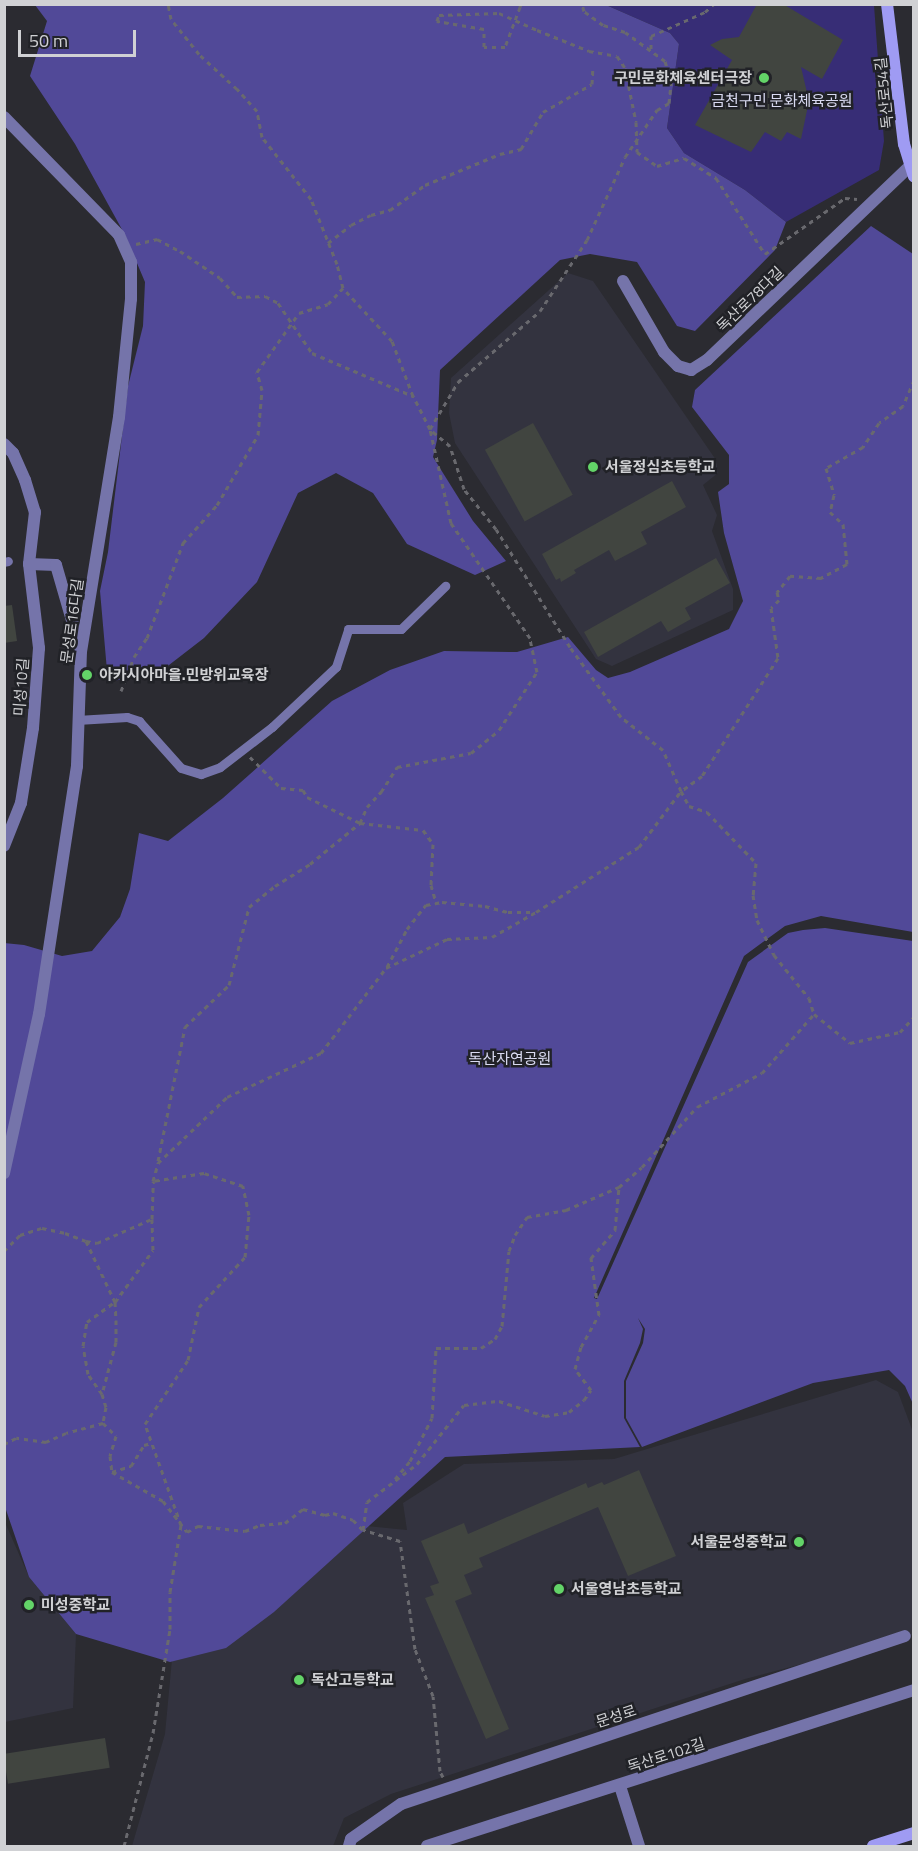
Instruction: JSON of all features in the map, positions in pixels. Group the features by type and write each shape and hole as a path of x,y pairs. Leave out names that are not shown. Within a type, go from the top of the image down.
{"street":[{"name":"독산로54길","path":"887,4 912,172"},
{"name":"문성로16다길","path":"4,117 119,236 131,262 131,299 119,417 81,651 77,766 39,1014 4,1173"},
{"name":"독산로78다길","path":"622,281 664,352 678,366 691,370 707,360 874,201 912,172"},
{"name":"미성10길","path":"4,444 13,453 26,480 35,512 30,564 39,648 37,684 21,803 4,846"},
{"path":"30,564 56,565 81,651"},
{"name":"문성로","path":"350,1846 351,1839 401,1804 905,1636"},
{"name":"독산로102길","path":"427,1846 914,1690"},
{"path":"620,1786 639,1846"},
{"path":"873,1846 914,1833"}],"lane":[{"path":"77,720 127,717 139,720 181,768 201,774 219,767 272,727 336,667 348,629 401,629 445,586"}],"path":[{"path":"103,1423 106,1407 102,1394 88,1374 83,1346 87,1322 115,1302 153,1250 153,1181 185,1028 230,985 249,907 275,886 310,864 360,824 366,807 381,792 397,767 471,753 499,730 537,672 530,638 451,523 430,429 413,396 392,341 343,288 311,199 262,137 257,111 199,54 171,19 168,4"},
{"path":"430,429 458,382 540,311 587,240 625,157 657,110 669,103 671,83 665,61 626,32 603,25 584,10 582,4"},
{"path":"651,49 651,36 705,12 714,4"},
{"path":"520,6 505,47 484,47 484,29 436,21 440,15 499,13 589,51 617,56 625,68 638,139 637,152 657,166 684,158 716,178 765,254 845,198 874,201"},
{"path":"328,243 351,225 371,215 390,210 425,185 500,154 521,149 543,112 592,84 594,67"},
{"path":"136,244 156,239 180,251 220,278 237,297 265,296 278,303 312,352 413,396"},
{"path":"121,691 134,657 147,638 183,543 217,505 258,435 262,390 257,372 299,313 328,304 343,288"},
{"path":"386,968 447,939 492,937 639,847 681,791 702,776 778,658 771,608 779,600 777,592 790,576 820,578 847,564 843,524 830,512 834,495 826,468 863,447 879,423 903,406 914,380"},
{"path":"430,429 450,447 464,489 496,529 570,647 621,717 663,750 689,806 707,812 756,863 753,895 757,920 774,955 809,998 814,1014 850,1043 900,1032 914,1017"},
{"path":"243,749 281,788 303,790 307,797 360,824 423,830 433,844 431,885 436,903"},
{"path":"158,1163 227,1097 321,1053 386,968 397,951 407,928 426,905 436,903 485,906 508,912 536,912"},
{"path":"392,1483 410,1461 432,1418 436,1348 481,1348 495,1339 502,1326 509,1251 515,1235 527,1217 566,1210 619,1187 642,1167 697,1107 762,1073 814,1014"},
{"path":"124,1846 153,1733 170,1629 170,1592 181,1525 145,1424 188,1360 199,1307 245,1257 249,1215 243,1186 204,1173 153,1181"},
{"path":"363,1530 367,1502 417,1464 464,1406 499,1401 545,1416 569,1412 585,1400 591,1390 575,1370 581,1347 599,1315 591,1258 615,1230 619,1187"},
{"path":"4,1251 20,1235 42,1228 97,1243 152,1219"},
{"path":"86,1241 115,1302 116,1342 102,1394"},
{"path":"103,1423 116,1436 110,1456 112,1472"},
{"path":"4,1444 16,1438 46,1442 66,1433 103,1423"},
{"path":"112,1472 131,1466 144,1445 152,1443"},
{"path":"112,1472 163,1502 187,1532 198,1526 245,1531 260,1525 285,1523 303,1509 325,1515 333,1513 353,1520 363,1530 400,1541 415,1648 433,1696 440,1770 448,1788"}],"shaded area":[{"name":"서울정심초등학교","path":"568,273 593,281 716,460 718,473 703,485 717,515 712,531 733,589 733,610 612,666 596,659 455,443 449,413 451,378"},
{"path":"876,1380 898,1392 913,1432 913,1635 745,1679 391,1794 344,1818 333,1846 132,1846 165,1734 177,1606 204,1510 407,1530 403,1503 464,1464 614,1459"},
{"name":"미성중학교","path":"4,1520 29,1577 76,1634 73,1708 5,1722"}],"green space":[{"path":"35,5 606,5 670,33 679,44 667,128 684,153 745,190 786,222 775,250 695,331 677,326 637,262 590,254 560,260 440,370 437,440 433,457 473,521 506,561 475,575 407,544 373,493 336,473 298,493 257,582 204,638 160,672 108,682 100,591 108,552 128,386 143,326 145,282 125,235 75,144 30,76 47,21"},
{"name":"금천구민 문화체육공원","path":"606,5 874,5 884,141 879,170 786,222 745,190 684,153 667,128 679,44 670,33"},
{"name":"독산자연공원","path":"871,226 913,254 913,932 821,916 785,926 744,956 594,1298 597,1299 748,962 788,933 803,930 825,928 913,941 913,1404 905,1386 889,1370 813,1383 642,1447 626,1418 626,1381 643,1343 645,1329 638,1318 643,1329 640,1343 624,1381 624,1418 640,1447 445,1457 274,1612 226,1648 170,1662 76,1634 29,1577 5,1507 4,943 24,945 62,956 92,951 120,917 130,889 139,833 168,841 223,798 332,701 390,670 444,651 517,652 568,637 596,670 608,678 630,672 729,629 743,601 724,533 718,492 729,484 729,455 692,407 695,390"}],"building":[{"path":"757,4 783,4 843,40 822,79 801,67 809,101 801,139 787,132 781,141 765,132 751,152 695,125 732,60 710,45 722,39 739,37"},
{"path":"533,423 573,495 525,521 485,450"},
{"path":"672,481 686,507 641,532 647,544 615,561 609,550 574,570 576,573 561,582 560,578 556,580 542,554"},
{"path":"716,558 730,583 685,608 691,619 668,632 661,621 598,657 584,632"},
{"path":"12,605 17,641 4,643 4,606"},
{"path":"639,1470 676,1556 628,1576 598,1507 479,1558 483,1567 464,1575 472,1594 455,1601 509,1729 486,1739 425,1598 434,1595 430,1586 439,1583 421,1541 464,1523 468,1534 586,1483 588,1488 602,1482 604,1485"},
{"path":"105,1738 110,1768 8,1784 4,1754"}],"place":[{"name":"구민문화체육센터극장","path":"764,78"},
{"name":"서울정심초등학교","path":"593,467"},
{"name":"아카시아마을.민방위교육장","path":"87,675"},
{"name":"서울문성중학교","path":"799,1542"},
{"name":"서울영남초등학교","path":"559,1589"},
{"name":"미성중학교","path":"29,1605"},
{"name":"독산고등학교","path":"299,1680"}]}
